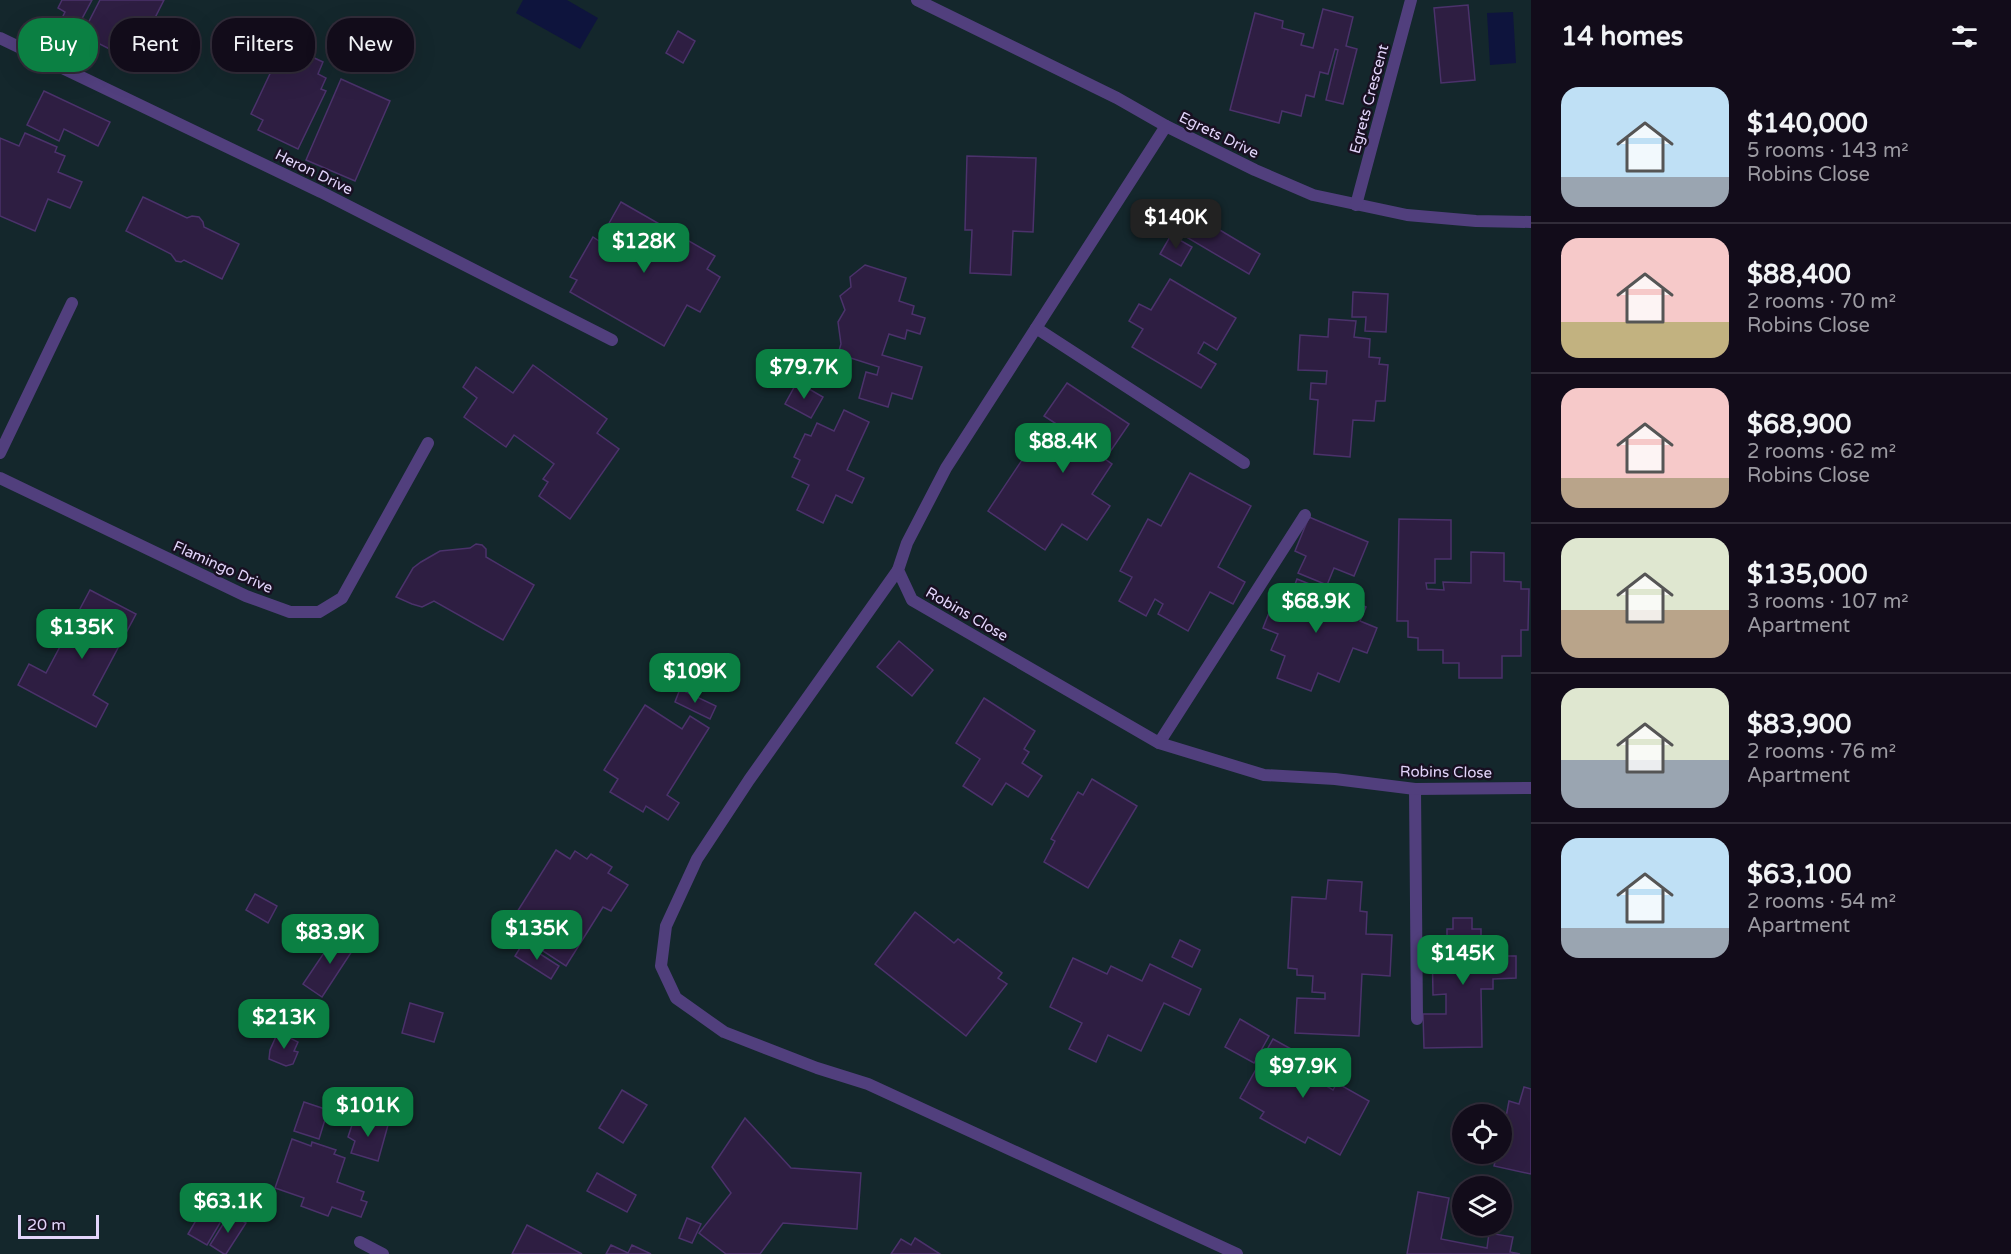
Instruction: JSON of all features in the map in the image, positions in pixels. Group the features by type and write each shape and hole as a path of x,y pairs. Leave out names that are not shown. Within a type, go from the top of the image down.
{"street":[{"name":"Egrets Drive","path":"917,0 1117,98 1166,126 1255,170 1313,195 1407,216 1531,222"},
{"name":"Egrets Crescent","path":"1356,205 1411,0"},
{"name":"Heron Drive","path":"0,38 321,192 612,340"},
{"path":"1166,126 946,468 907,543 898,570 749,780 697,859 666,926 661,966 676,998 724,1032 817,1068 868,1084 1237,1254"},
{"path":"0,453 72,303"},
{"path":"1036,328 1244,463"},
{"name":"Flamingo Drive","path":"0,478 246,596 290,612 319,612 342,598 428,443"},
{"path":"1159,742 1305,515"},
{"name":"Robins Close","path":"898,570 912,600 1159,742 1264,775 1335,779 1415,789 1531,788"},
{"path":"1415,789 1417,1019"},
{"path":"360,1242 383,1254"}],"green space":[{"path":"0,0 1531,0 1531,1254 0,1254"}],"shaded area":[{"path":"523,0 567,0 598,18 580,49 516,13"},
{"path":"1513,12 1516,63 1490,65 1487,13"}],"building":[{"path":"62,0 92,0 82,18 62,18 65,12 58,8"},
{"path":"100,0 164,0 155,18 110,18 110,49 98,43 98,18 91,18"},
{"path":"1468,5 1475,80 1441,83 1434,8"},
{"path":"1323,9 1353,17 1346,46 1357,49 1343,104 1326,100 1338,50 1335,49 1328,74 1320,72 1314,97 1306,95 1301,116 1282,111 1279,123 1230,110 1255,13 1283,21 1282,28 1304,34 1301,45 1313,48"},
{"path":"678,31 695,41 683,63 666,53"},
{"path":"315,58 323,62 318,74 326,78 321,89 326,91 298,149 258,130 263,120 251,114 271,72 315,72"},
{"path":"341,79 390,101 355,181 306,160"},
{"path":"44,91 110,122 98,146 64,129 59,141 27,125"},
{"path":"25,133 57,147 55,152 65,156 58,172 82,182 70,208 48,199 35,231 0,216 0,138 19,146"},
{"path":"967,156 1036,158 1033,232 1013,231 1011,275 970,273 972,230 965,230"},
{"path":"143,197 187,218 199,217 204,227 239,244 222,279 184,260 176,261 171,254 126,231"},
{"path":"621,202 715,256 707,269 720,277 700,312 687,305 664,346 570,292 577,280 570,277 593,237 599,241"},
{"path":"1173,202 1260,254 1249,274 1161,222"},
{"path":"1171,235 1192,247 1181,266 1160,254"},
{"path":"865,265 906,278 899,301 914,306 912,314 925,318 920,334 907,330 905,339 889,334 882,355 922,367 912,399 892,393 888,407 859,398 866,372 877,375 879,367 838,354 841,344 838,322 845,310 840,296 851,287 850,277"},
{"path":"1170,279 1236,318 1217,350 1204,342 1198,353 1216,364 1201,388 1132,347 1143,329 1129,321 1139,304 1151,310"},
{"path":"1353,292 1388,294 1386,332 1365,331 1366,317 1352,317"},
{"path":"1329,319 1356,321 1354,337 1370,339 1369,357 1380,358 1379,364 1388,365 1385,401 1376,401 1374,421 1353,420 1350,457 1314,454 1318,400 1310,399 1311,383 1326,384 1327,371 1298,370 1300,335 1328,337"},
{"path":"533,365 607,419 597,433 619,449 570,519 539,496 548,482 543,479 554,464 514,435 506,447 464,417 477,398 463,387 476,367 513,393"},
{"path":"797,382 823,397 811,418 785,404"},
{"path":"1067,383 1129,424 1105,459 1112,464 1092,494 1110,506 1087,540 1062,524 1045,550 988,511 1034,442 1056,457 1072,434 1044,416"},
{"path":"844,410 869,422 847,470 864,478 852,503 836,495 823,523 797,510 809,485 792,477 800,460 794,457 805,434 811,436 817,423 834,431"},
{"path":"1190,473 1251,506 1218,567 1245,582 1233,604 1210,592 1188,631 1158,614 1163,604 1155,599 1146,616 1119,601 1132,577 1120,571 1148,519 1161,526"},
{"path":"1309,517 1368,542 1354,576 1334,568 1327,585 1298,573 1306,556 1295,551"},
{"path":"1399,519 1451,520 1451,559 1435,559 1435,583 1426,583 1427,589 1444,590 1443,582 1471,583 1471,552 1504,553 1504,581 1521,582 1521,589 1529,589 1528,630 1521,630 1521,656 1502,656 1502,678 1459,678 1459,663 1443,663 1443,650 1418,650 1418,638 1408,637 1408,621 1397,621"},
{"path":"476,544 486,549 486,557 534,585 503,640 434,601 422,607 396,597 413,568 421,562 440,551 470,548"},
{"path":"1297,579 1366,607 1360,621 1377,628 1367,653 1353,648 1339,682 1318,673 1311,691 1277,678 1285,656 1271,650 1278,634 1263,628 1276,595 1289,600"},
{"path":"90,590 136,614 93,695 108,704 96,727 18,685 29,664 46,673"},
{"path":"899,641 933,670 912,696 877,667"},
{"path":"680,689 716,706 710,719 675,702"},
{"path":"984,698 1035,731 1024,749 1029,752 1022,763 1042,776 1028,797 1006,783 992,805 963,786 980,759 956,743"},
{"path":"645,705 682,729 690,716 709,728 667,795 679,803 668,820 646,806 643,812 610,792 618,779 604,770"},
{"path":"1092,779 1137,806 1088,888 1044,862 1055,841 1051,839 1078,792 1083,795"},
{"path":"556,850 570,859 575,851 587,859 591,854 612,867 608,873 628,885 611,911 603,907 566,966 543,951 547,943 512,920"},
{"path":"1328,880 1362,882 1360,911 1367,912 1366,934 1392,935 1390,976 1362,974 1359,1036 1295,1033 1297,998 1325,999 1325,993 1312,992 1313,976 1297,975 1297,969 1288,968 1292,897 1326,899"},
{"path":"255,894 277,906 268,923 246,910"},
{"path":"915,912 954,943 958,939 1002,973 998,978 1007,984 966,1036 875,964"},
{"path":"1453,918 1472,918 1472,929 1481,929 1481,942 1492,942 1492,956 1516,956 1516,978 1493,979 1493,989 1481,989 1482,1047 1424,1048 1423,1014 1446,1014 1446,994 1433,995 1432,944 1447,943 1447,929 1453,929"},
{"path":"338,932 356,945 322,997 303,984"},
{"path":"1180,940 1200,950 1192,967 1172,957"},
{"path":"523,943 559,966 551,979 515,956"},
{"path":"1073,958 1107,974 1111,966 1142,981 1150,964 1201,989 1189,1015 1164,1003 1141,1051 1108,1035 1096,1062 1069,1049 1082,1023 1050,1007"},
{"path":"410,1003 443,1013 434,1042 402,1033"},
{"path":"1240,1019 1269,1036 1254,1063 1225,1047"},
{"path":"278,1032 298,1042 294,1051 298,1052 293,1064 286,1066 269,1059 270,1050"},
{"path":"1273,1039 1320,1065 1313,1078 1333,1090 1337,1083 1369,1101 1340,1155 1308,1137 1305,1143 1260,1118 1264,1112 1240,1098"},
{"path":"1524,1087 1531,1089 1531,1174 1494,1166 1494,1164 1512,1164 1512,1104 1508,1104 1509,1101 1519,1104"},
{"path":"622,1090 647,1105 623,1143 599,1128"},
{"path":"304,1102 328,1110 319,1139 294,1131"},
{"path":"355,1116 388,1125 378,1161 351,1153 355,1141 348,1137"},
{"path":"745,1118 791,1168 861,1173 857,1229 783,1223 760,1254 726,1254 699,1233 731,1193 712,1167"},
{"path":"292,1139 311,1146 312,1142 336,1150 334,1154 345,1158 337,1182 364,1192 361,1200 367,1202 361,1217 332,1207 328,1216 301,1206 304,1198 275,1188"},
{"path":"597,1173 636,1195 627,1212 587,1191"},
{"path":"1418,1192 1449,1198 1441,1239 1487,1248 1489,1236 1513,1237 1510,1252 1520,1254 1407,1254"},
{"path":"208,1200 227,1211 207,1245 188,1234"},
{"path":"230,1213 246,1223 224,1254 210,1245"},
{"path":"687,1218 701,1224 692,1243 679,1238"},
{"path":"527,1225 582,1254 512,1254"},
{"path":"915,1238 940,1254 891,1254 901,1239 911,1245"},
{"path":"611,1245 628,1253 632,1245 651,1254 606,1254"}]}
